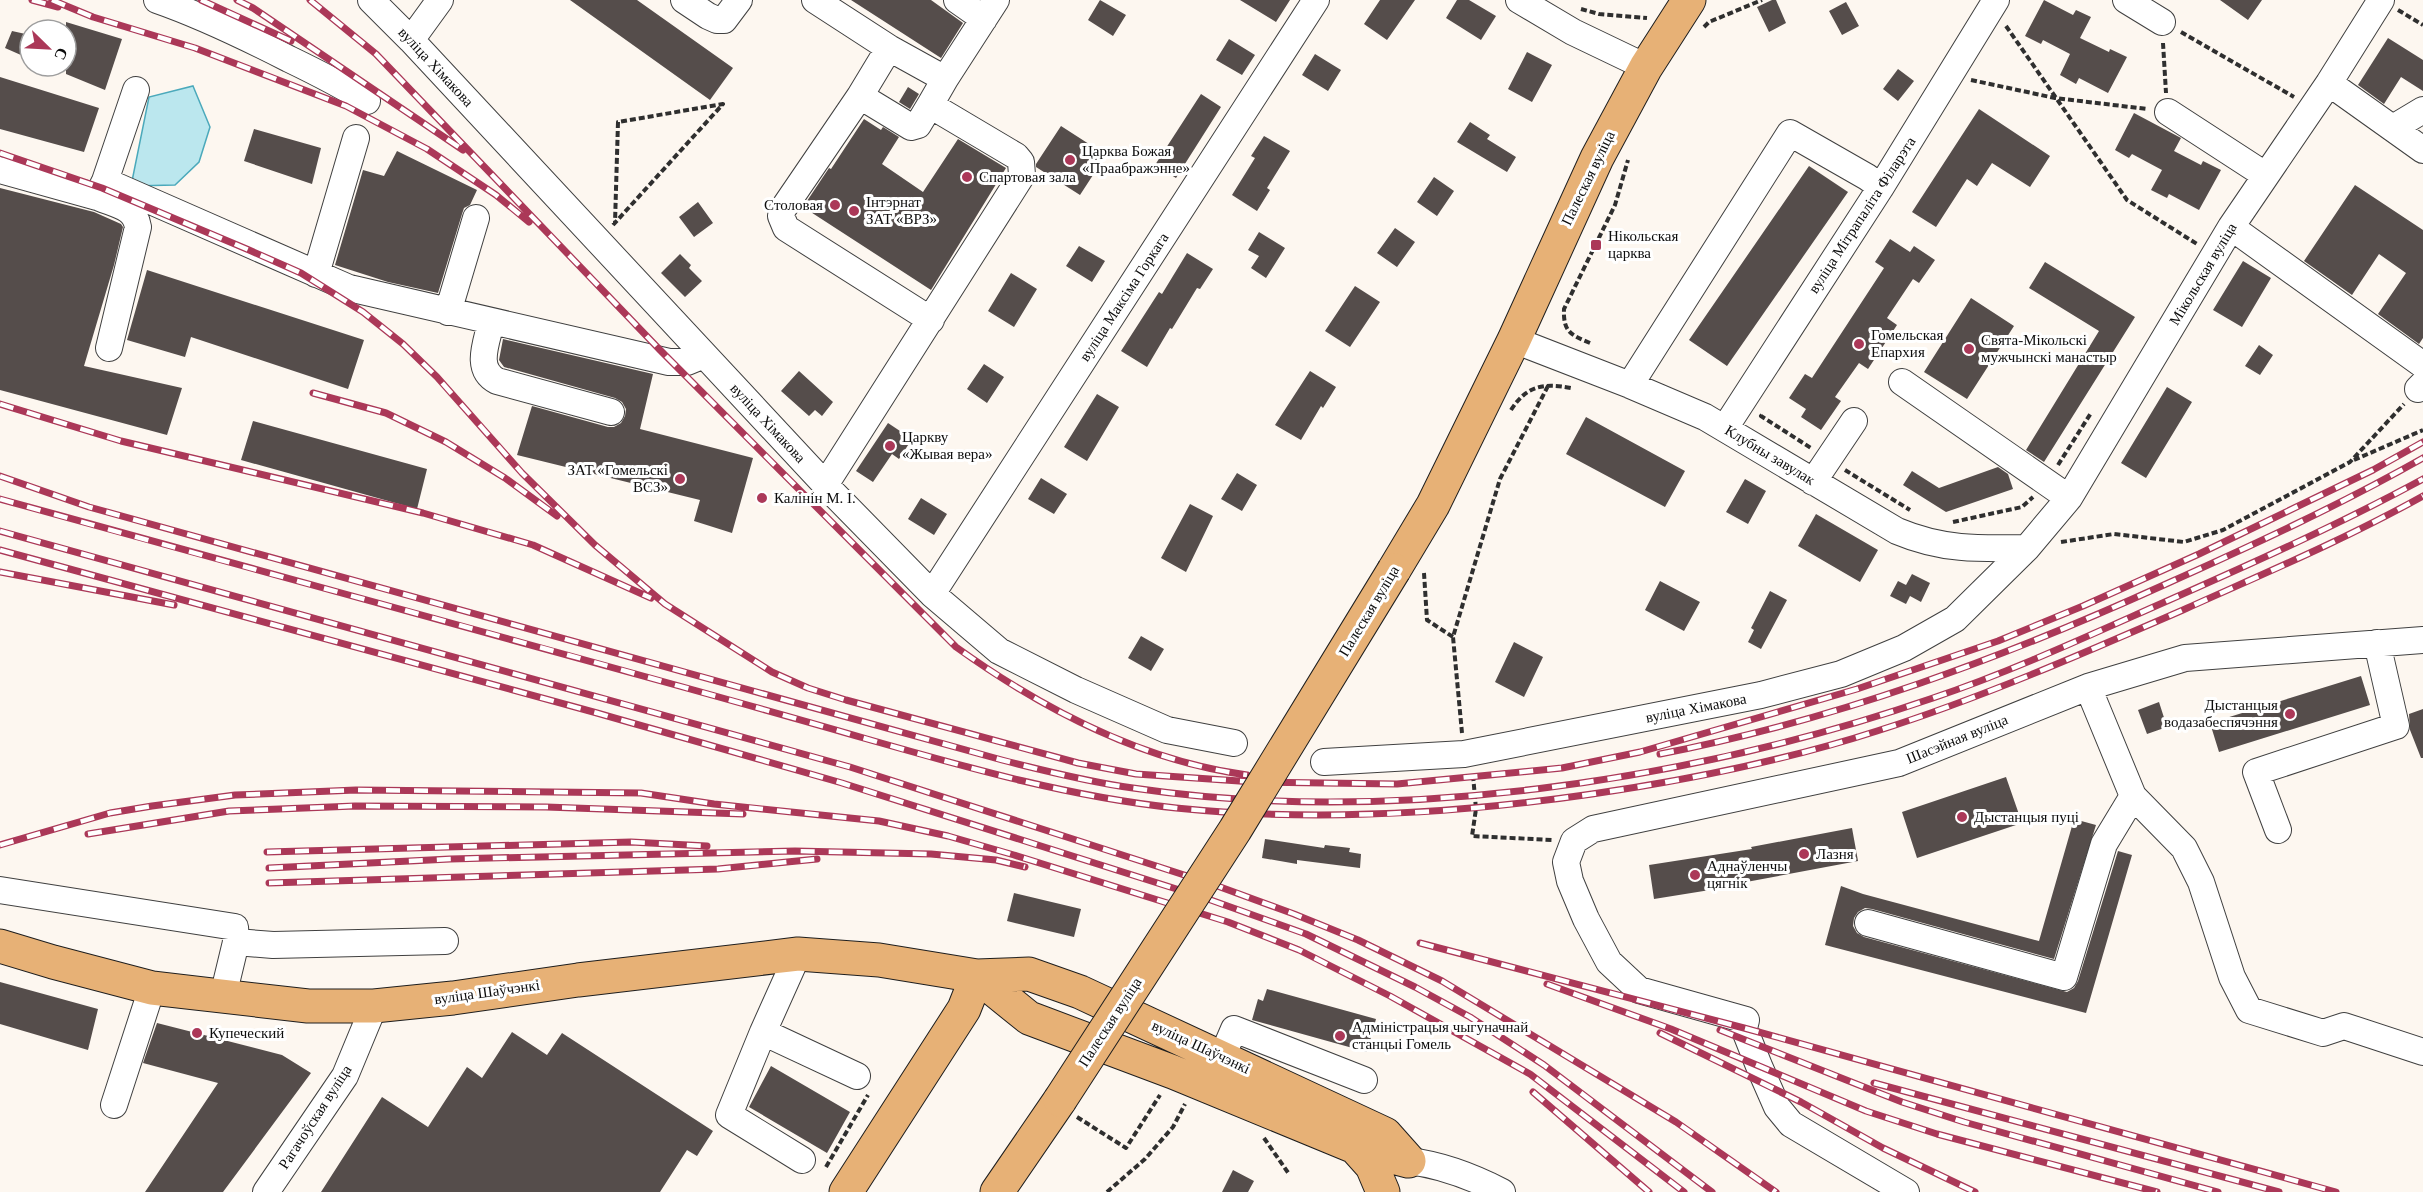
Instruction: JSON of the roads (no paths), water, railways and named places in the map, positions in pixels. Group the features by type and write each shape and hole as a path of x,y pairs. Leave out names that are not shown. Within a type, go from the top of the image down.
{"main road":[{"name":"Палеская вуліца","path":"997,1192 1068,1108 1235,830 1408,570 1433,505 1514,340 1597,158 1646,67 1699,11"},
{"name":"вуліца Шаўчэнкі","path":"0,946 152,988 308,1006 374,1006 798,954 879,960 977,976 1029,974 1080,992 1385,1134 1409,1161"},
{"name":"вуліца Шаўчэнкі","path":"977,976 1029,1018 1173,1072 1198,1094 1355,1147 1409,1161"},
{"path":"846,1192 964,1009 977,976"},
{"path":"1198,1094 1222,1057"},
{"name":"вуліца Шаўчэнкі","path":"1355,1147 1372,1166 1383,1192"},
{"path":"1392,1192 1409,1161"}],"street":[{"path":"157,0 189,11 265,46 347,88 367,101"},
{"name":"вуліца Хімакова","path":"371,0 606,232 704,355 825,485 932,594 999,651 1076,690 1167,730 1234,744"},
{"path":"411,40 440,0"},
{"path":"684,0 717,20 724,20 740,0"},
{"path":"815,0 889,48 945,79"},
{"path":"860,96 911,127 918,125 990,9 957,0"},
{"name":"вуліца Максіма Горкага","path":"932,594 1316,0"},
{"path":"1520,0 1573,32 1646,67"},
{"path":"2126,0 2162,22"},
{"name":"Мікольская вуліца","path":"2028,548 2069,498 2231,227 2265,175 2329,83 2389,5"},
{"name":"вуліца Мітрапаліта Філарэта","path":"1725,428 1999,10"},
{"path":"889,48 860,96 783,209 782,223 786,228 931,320"},
{"path":"2329,83 2423,150"},
{"path":"101,189 136,90"},
{"path":"825,485 1019,182 1023,168 1016,156 930,105"},
{"path":"2393,128 2423,110"},
{"path":"2168,112 2265,175"},
{"path":"1630,385 1790,133 1867,177 1881,188"},
{"path":"316,274 356,138"},
{"path":"0,170 101,189 363,292 669,362 687,362 704,355"},
{"path":"101,189 134,214 138,227 109,348"},
{"path":"448,312 476,218"},
{"path":"2231,227 2421,379"},
{"path":"491,322 482,365 489,377 611,412"},
{"name":"Клубны завулак","path":"1514,340 1630,385 1725,428 1897,531 1923,542 1969,549 2028,548"},
{"path":"1902,382 2069,498"},
{"path":"1814,482 1854,421"},
{"name":"вуліца Хімакова","path":"1324,762 1464,754 1761,695 1841,674 1904,648 1954,619 2028,548"},
{"name":"Шасэйная вуліца","path":"1906,1192 1791,1124 1777,1107 1759,1066 1744,1028 1746,1020 1639,990 1610,962 1586,919 1570,881 1566,862 1574,841 1593,829 1899,763 2088,687 2185,658 2423,640"},
{"path":"2278,830 2256,772 2396,726 2377,643"},
{"path":"2088,687 2133,796 2184,848 2201,882 2232,977 2249,1010 2323,1033 2344,1026 2423,1052"},
{"path":"1868,923 2064,977 2104,844 2133,796"},
{"path":"0,890 235,927 236,942 223,996"},
{"path":"236,942 273,945 445,941"},
{"path":"798,954 729,1115 814,1163"},
{"path":"114,1105 152,988"},
{"name":"Рагачоўская вуліца","path":"266,1192 345,1076 374,1006"},
{"path":"1222,1057 1234,1029 1364,1080"},
{"path":"763,1032 864,1083"},
{"name":"вуліца Шаўчэнкі","path":"1409,1161 1438,1166 1502,1192"}],"water":[{"path":"193,86 210,127 199,162 175,185 131,186 149,97"}],"railway":[{"path":"32,0 58,7"},
{"path":"52,0 93,17 195,48 346,106 427,149 496,195 529,222"},
{"path":"201,0 291,41"},
{"path":"237,0 253,8 463,150"},
{"path":"310,0 376,54 660,350 956,647 1023,691 1094,729 1169,758 1247,775"},
{"path":"0,153 102,188 249,250 301,273 363,312 403,344 437,377 522,473 595,545 665,604 772,672 808,688 846,700 1078,763 1136,774 1254,782 1397,784 1562,768 1640,752 1857,689 1998,641 2199,554 2373,470 2423,442"},
{"path":"313,393 386,413 446,442 505,478 557,516"},
{"path":"0,404 121,441 423,513 533,545 651,598"},
{"path":"1660,754 1790,724 1854,705 1918,684 2043,637 2231,554 2328,508 2423,458"},
{"path":"0,476 89,507 1034,768 1133,788 1231,798 1332,802 1435,798 1538,789 1640,773 1741,753 1839,728 1933,698 2051,652 2296,543 2423,479"},
{"path":"0,499 1020,780 1097,797 1176,808 1280,815 1332,815 1488,807 1592,794 1736,768 1842,742 1993,690 2069,659 2304,556 2423,496"},
{"path":"0,531 850,767 1212,884 1294,914 1358,940 1442,981 1676,1122 1776,1192"},
{"path":"0,550 597,713 842,783 1208,899 1306,934 1415,987 1470,1017 1544,1065 1712,1192"},
{"path":"0,572 174,605"},
{"path":"0,845 110,813 152,806 235,795 356,790 641,793 714,804 879,821 948,836 1014,855 1228,922 1299,950 1390,996 1530,1074 1684,1192"},
{"path":"88,834 229,811 355,806 546,807 743,814"},
{"path":"267,852 631,842 707,846"},
{"path":"269,868 450,859 795,851 931,854 996,860 1025,867"},
{"path":"269,883 718,869 817,859"},
{"path":"1420,943 1744,1028 2336,1192"},
{"path":"1547,984 1671,1029 1866,1111 1937,1134 2157,1192"},
{"path":"1720,1030 1902,1102 1964,1122 2218,1192"},
{"path":"1660,1033 1801,1102 1883,1148 1975,1192"},
{"path":"1874,1083 2279,1192"},
{"path":"1533,1092 1649,1192"}],"place":[{"name":"Царква Божая «Праабражэнне»","path":"1070,160"},
{"name":"Спартовая зала","path":"967,177"},
{"name":"Столовая","path":"835,205"},
{"name":"Інтэрнат ЗАТ «ВРЗ»","path":"854,211"},
{"name":"Нікольская царква","path":"1596,245"},
{"name":"Гомельская Епархия","path":"1859,344"},
{"name":"Свята-Мікольскі мужчынскі манастыр","path":"1969,349"},
{"name":"Царкву «Жывая вера»","path":"890,446"},
{"name":"ЗАТ «Гомельскі ВСЗ»","path":"680,479"},
{"name":"Калінін М. І.","path":"762,498"},
{"name":"Дыстанцыя водазабеспячэння","path":"2290,714"},
{"name":"Дыстанцыя пуці","path":"1962,817"},
{"name":"Лазня","path":"1804,854"},
{"name":"Аднаўленчы цягнік","path":"1695,875"},
{"name":"Купеческий","path":"197,1033"},
{"name":"Адміністрацыя чыгуначнай станцыі Гомель","path":"1340,1036"}]}
